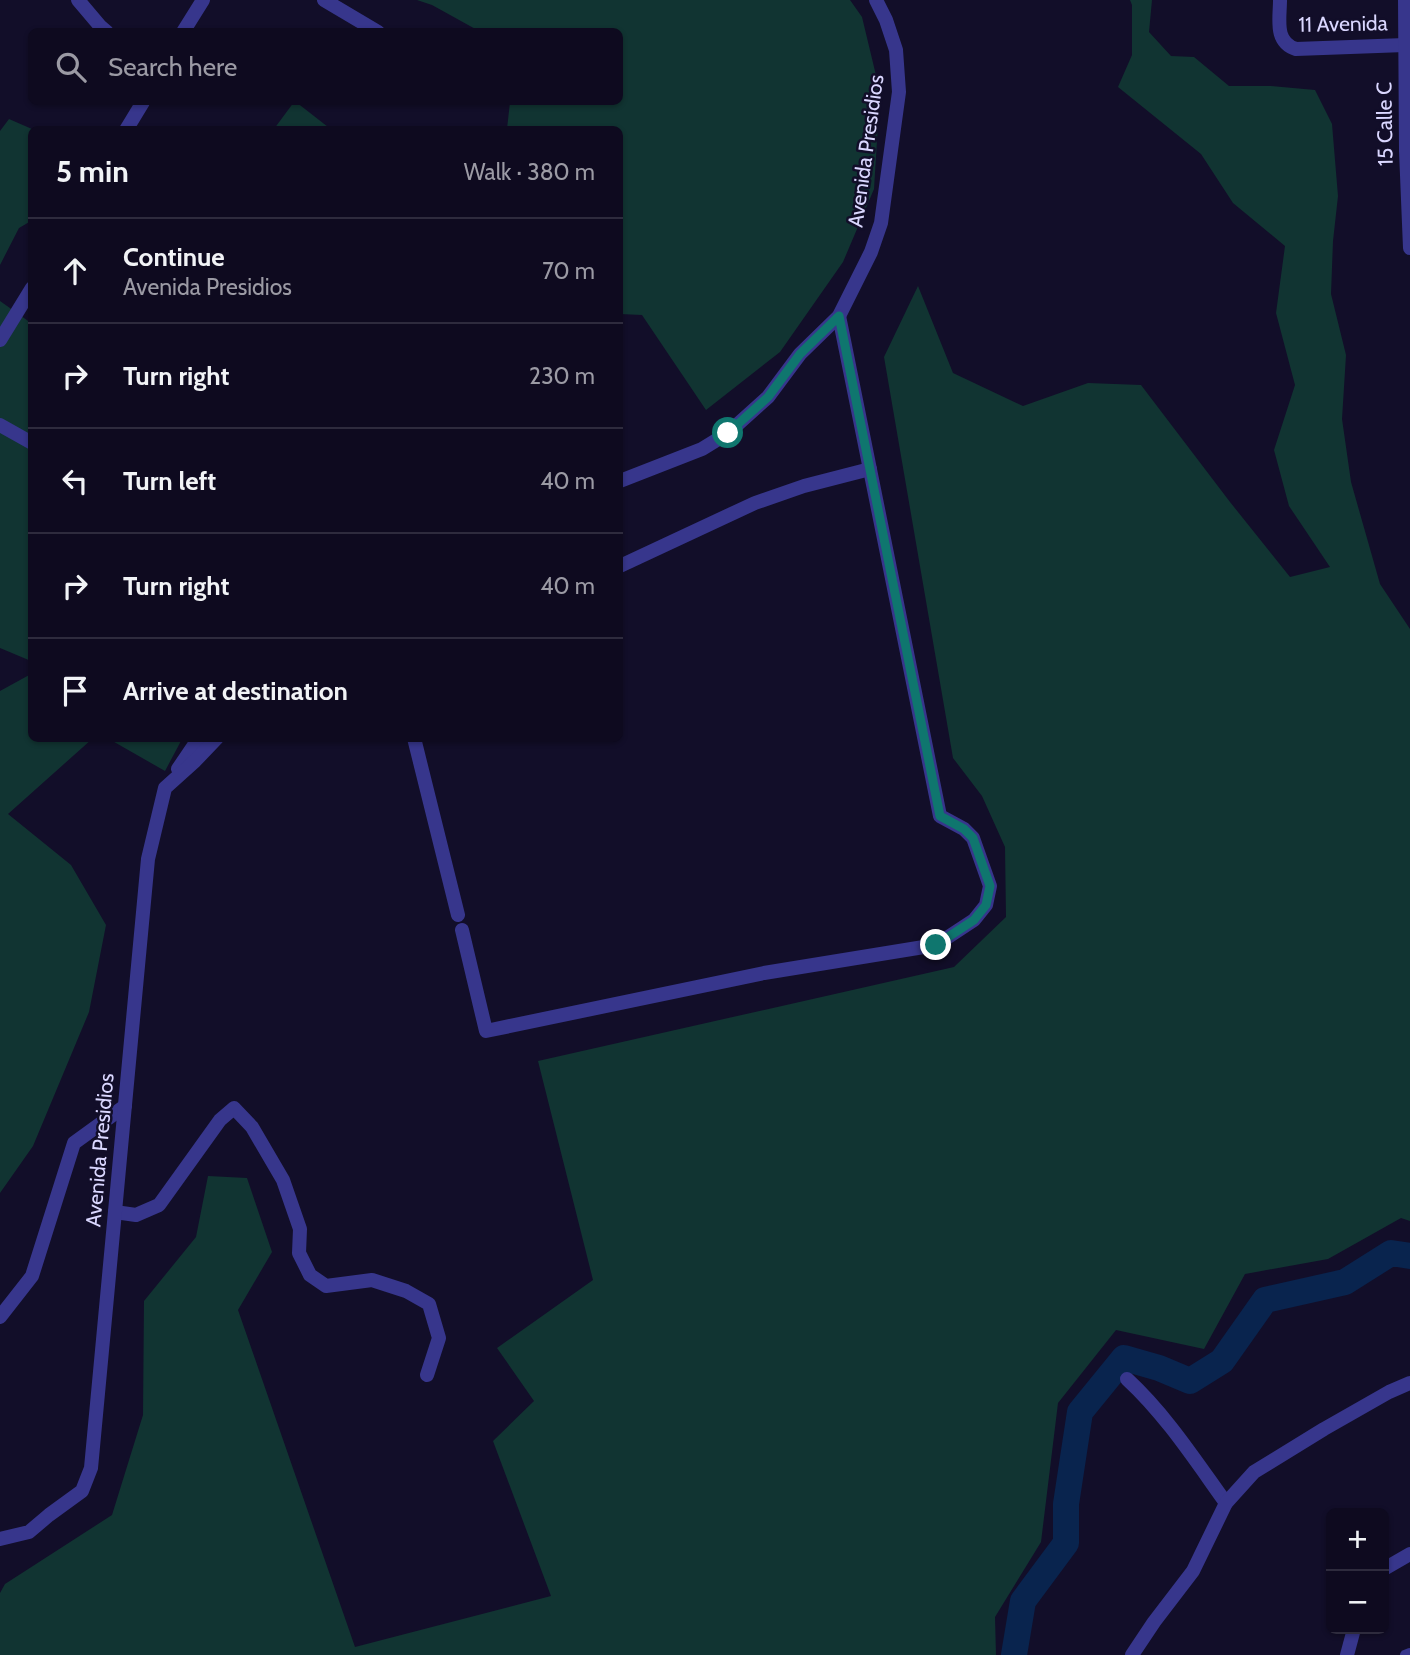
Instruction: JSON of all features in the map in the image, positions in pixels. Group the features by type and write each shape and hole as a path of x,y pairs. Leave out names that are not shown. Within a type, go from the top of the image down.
{"street":[{"path":"78,0 102,28"},
{"path":"186,28 203,0"},
{"path":"324,0 371,28"},
{"name":"Avenida Presidios","path":"623,480 702,449 728,433 768,397 800,354 839,316 871,252 881,223 900,92 896,50 876,0"},
{"name":"11 Avenida","path":"1280,0 1281,34 1283,42 1289,47 1296,49 1405,45"},
{"name":"15 Calle C","path":"1405,0 1410,248"},
{"path":"128,126 141,105"},
{"path":"0,340 28,294"},
{"path":"462,930 486,1031 764,973 936,945 974,920 986,905 990,886 973,838 964,829 940,816 839,316"},
{"path":"0,425 28,441"},
{"path":"623,565 755,503 804,486 870,469"},
{"path":"165,788 196,742"},
{"path":"165,788 213,742"},
{"path":"415,742 458,915"},
{"name":"Avenida Presidios","path":"0,1539 29,1532 82,1490 91,1468 148,859 165,788"},
{"path":"0,1317 32,1276 74,1143 125,1106"},
{"path":"115,1212 136,1215 159,1205 220,1120 234,1108 252,1127 283,1180 300,1229 299,1253 310,1275 326,1286 373,1280 406,1291 429,1304 439,1338 427,1375"},
{"path":"1127,1379 1148,1399 1226,1503"},
{"path":"1132,1655 1192,1571 1226,1503 1254,1472 1324,1429 1410,1383"},
{"path":"1389,1566 1410,1554"},
{"path":"1347,1655 1353,1634"}],"green space":[{"path":"417,0 850,0 862,17 880,92 874,189 843,262 780,352 706,410 642,315 623,314 623,126 507,126 510,105 623,105 623,28 474,28 432,5"},
{"path":"1130,0 1152,0 1149,32 1171,56 1194,57 1229,86 1315,90 1332,124 1338,196 1331,294 1346,355 1342,419 1351,482 1380,584 1410,629 1410,1221 1401,1218 1328,1259 1245,1274 1204,1349 1116,1330 1058,1403 1041,1542 995,1617 996,1655 0,1655 0,1593 5,1584 112,1515 143,1415 144,1301 196,1237 208,1176 247,1178 272,1252 238,1310 355,1647 551,1596 493,1441 534,1401 497,1348 593,1280 538,1061 954,967 1006,917 1005,847 982,796 953,758 884,357 918,286 953,373 1023,406 1088,383 1141,385 1290,577 1330,567 1289,506 1274,450 1295,385 1276,313 1285,246 1233,203 1201,154 1118,87 1132,55"},
{"path":"292,105 300,105 327,126 276,126"},
{"path":"9,119 28,127 28,223 19,228 0,265 0,131"},
{"path":"0,301 28,321 28,660 0,648"},
{"path":"28,676 28,742 89,742 8,814 71,865 106,925 89,1012 33,1146 0,1193 0,691"},
{"path":"114,742 180,742 165,771"}],"waterway":[{"path":"1014,1655 1023,1601 1066,1543 1066,1504 1080,1412 1124,1358 1190,1381 1222,1361 1265,1300 1345,1282 1391,1253 1410,1256"}],"route":[{"path":"728,433 768,397 800,354 839,316 940,816 964,829 973,838 990,886 986,905 974,920 936,945"}]}
